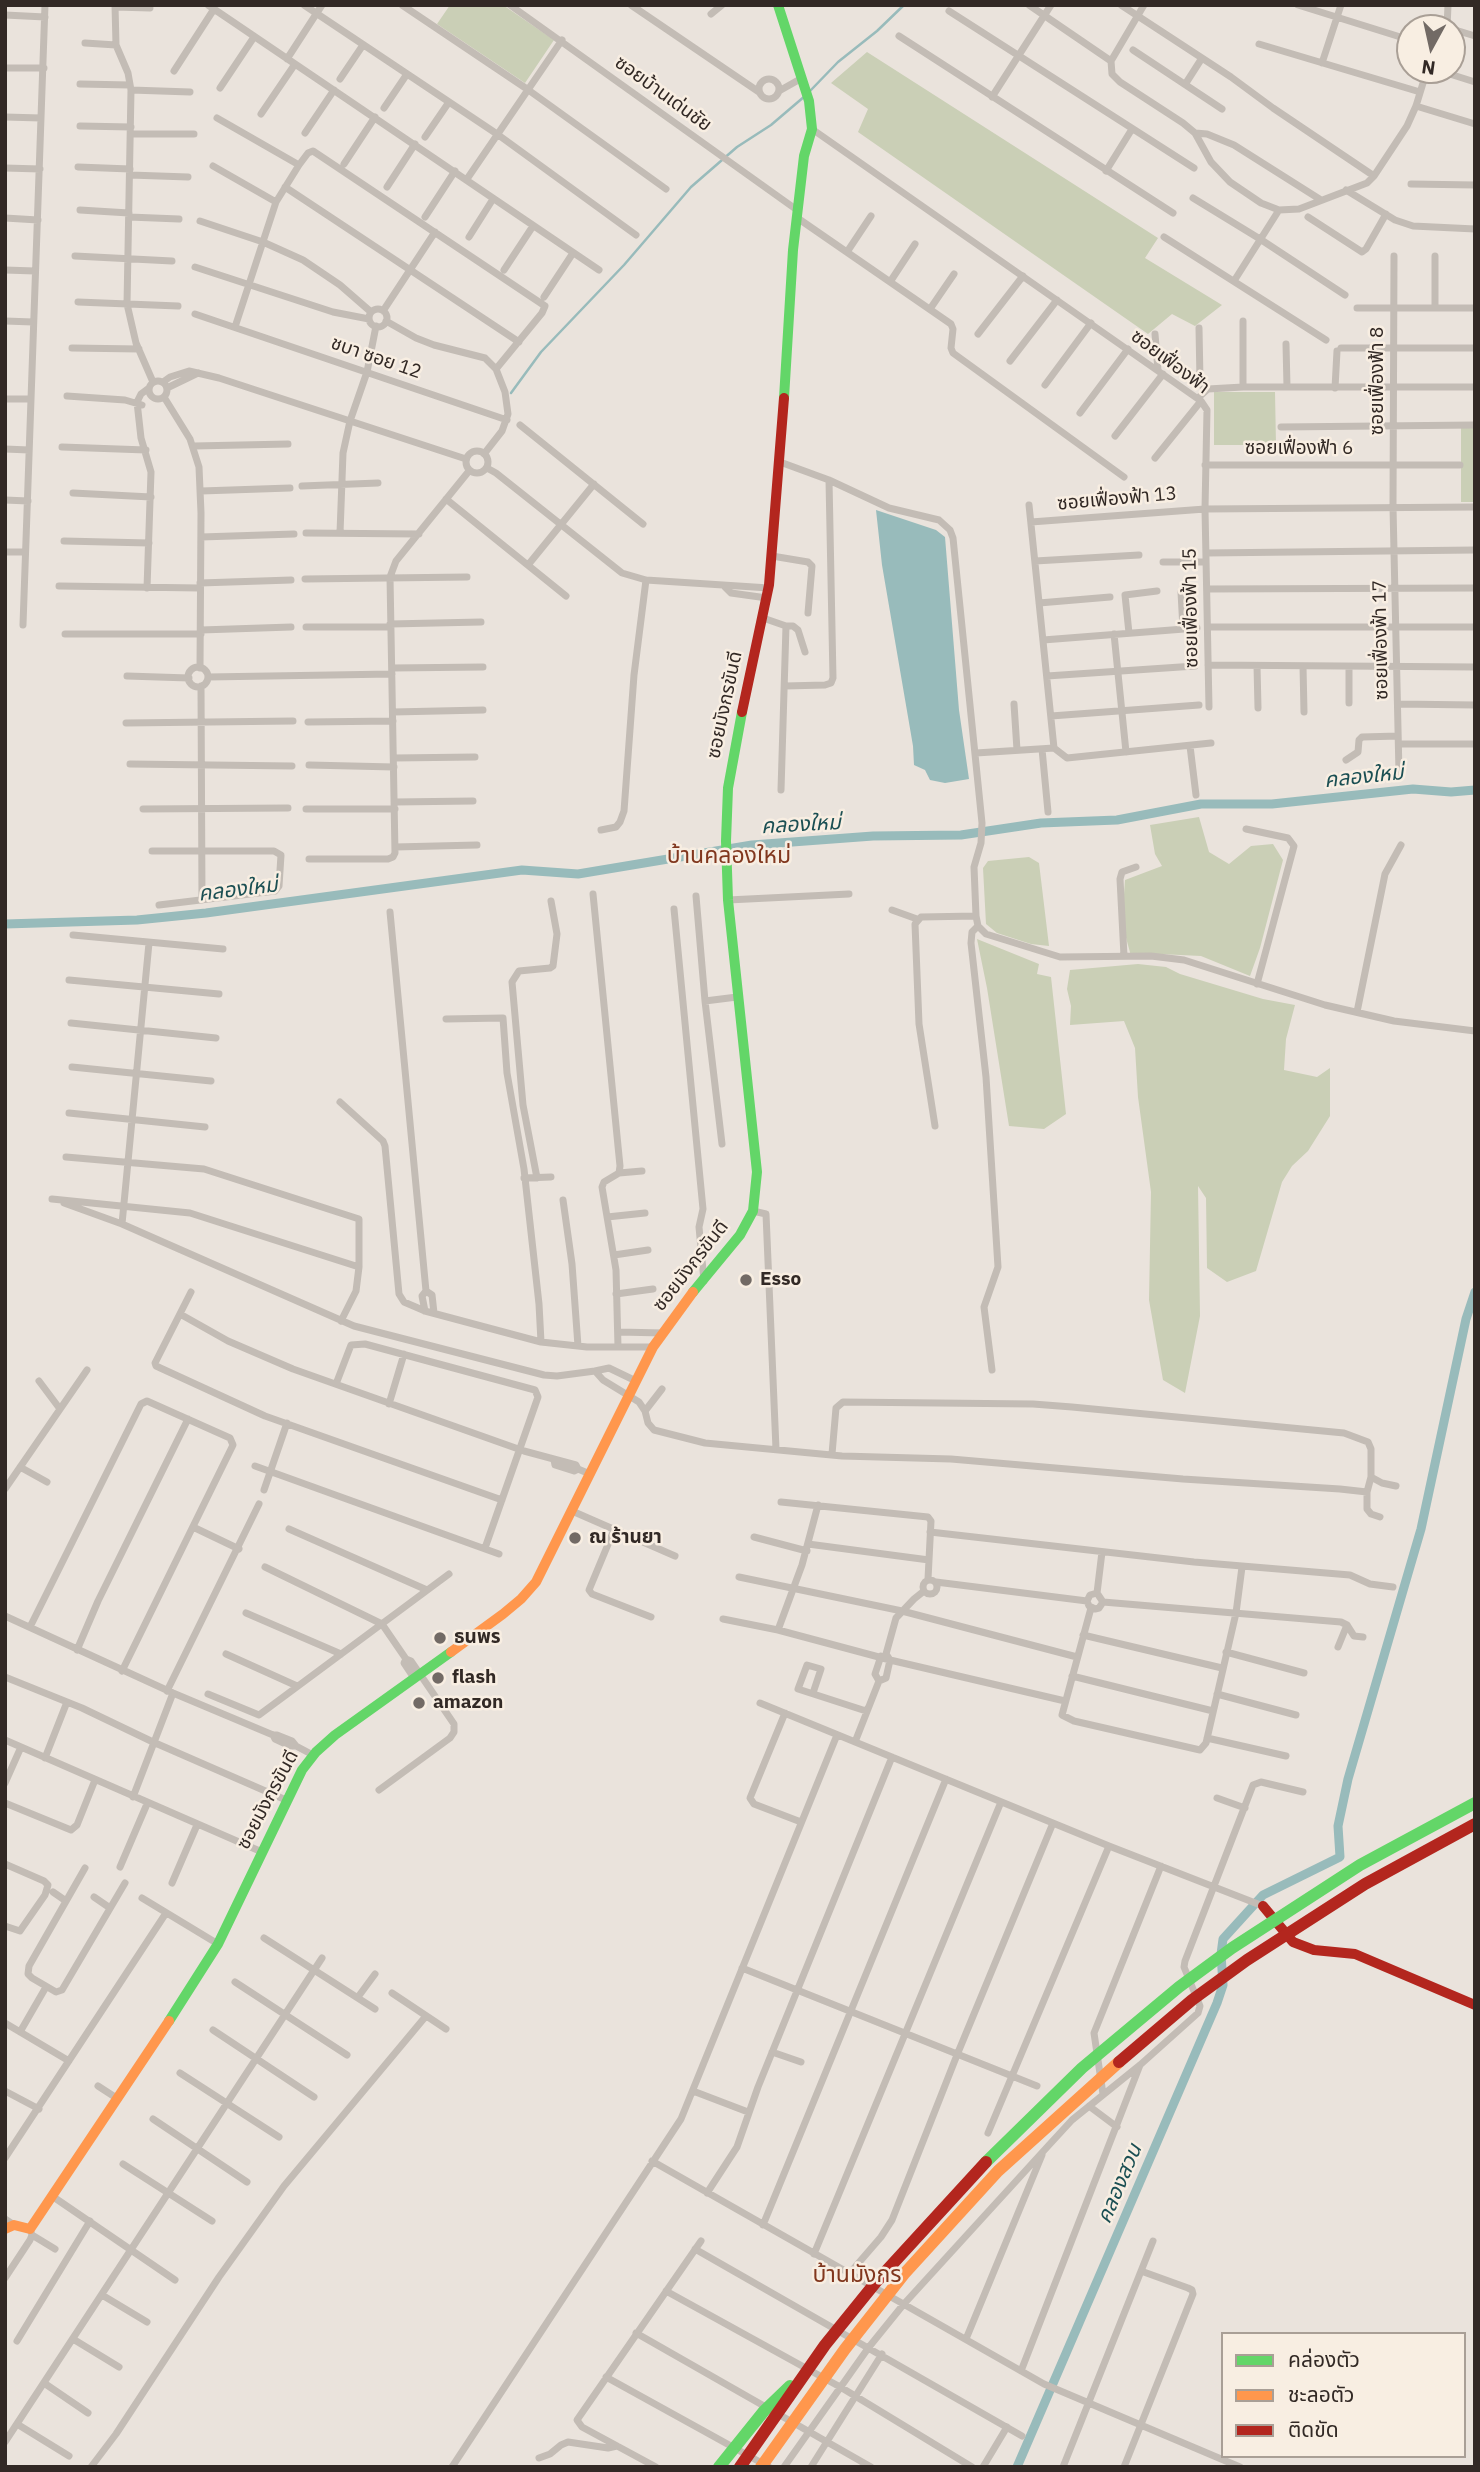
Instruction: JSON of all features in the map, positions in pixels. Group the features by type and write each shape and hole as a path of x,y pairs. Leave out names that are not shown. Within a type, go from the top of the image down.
{"main road":[{"name":"ซอยมังกรขันดี","path":"31,2232 218,1944 302,1770 313,1755 335,1735 521,1599 536,1582 572,1511 584,1471 653,1348 679,1310 740,1235 753,1211 757,1172 755,1140 727,900 726,841 732,757 768,593 797,213 804,156 812,130 805,89 778,5"},
{"path":"740,2467 802,2376 869,2290 962,2186 1049,2099 1130,2027 1242,1941 1360,1865 1475,1803"},
{"path":"761,2467 845,2348 904,2274 998,2172 1096,2081 1192,2000 1247,1960 1365,1884 1475,1824"},
{"path":"1258,1904 1293,1942 1303,1947 1355,1954 1475,2006"},
{"path":"8,2224 31,2232"},
{"path":"719,2467 764,2411 802,2376"}],"street":[{"path":"23,625 45,5"},
{"path":"304,5 497,134 636,235"},
{"path":"287,59 321,5"},
{"path":"402,5 527,89 666,189"},
{"name":"ซอยบ้านเด่นชัย","path":"510,5 733,164 847,252 930,309 953,327 953,353 1124,477"},
{"path":"631,5 760,92 763,97 770,99 776,96 779,91 777,81 771,78 761,82 760,92"},
{"path":"711,13 722,5"},
{"path":"1029,5 1111,61"},
{"path":"992,97 1051,5"},
{"path":"1121,5 1374,176"},
{"path":"1144,5 1111,61 1112,74 1195,133 1219,173 1261,203 1279,210 1299,209 1346,190 1361,187 1374,176 1401,136 1416,106 1423,84"},
{"path":"1298,5 1396,36"},
{"path":"1322,63 1340,5"},
{"path":"150,8 115,6 116,45 128,73 131,88 127,304 151,389 158,399 164,397"},
{"path":"174,71 211,7 599,270"},
{"path":"949,11 1194,168"},
{"path":"5,15 45,17"},
{"path":"899,36 1173,213"},
{"path":"220,88 254,37"},
{"path":"467,179 562,40"},
{"path":"85,43 116,45"},
{"path":"1259,44 1420,92"},
{"path":"340,79 363,45"},
{"path":"1133,50 1222,109"},
{"path":"1185,83 1202,58"},
{"path":"261,114 295,64"},
{"path":"5,68 44,68"},
{"path":"384,108 407,74"},
{"path":"80,83 190,92"},
{"path":"779,91 805,89"},
{"path":"305,133 334,90"},
{"path":"425,137 449,102"},
{"path":"1416,106 1475,124"},
{"path":"5,117 41,118"},
{"path":"344,164 374,117"},
{"path":"217,118 299,165"},
{"path":"80,126 194,134"},
{"path":"1106,171 1132,129"},
{"name":"ซอยเฟื่องฟ้า","path":"812,130 1199,399 1207,410 1205,509"},
{"path":"1195,133 1207,134 1234,145 1321,200"},
{"path":"387,187 415,144"},
{"path":"234,327 276,202 299,165 310,152 316,152 545,306 496,369"},
{"path":"213,166 276,202"},
{"path":"78,167 188,177"},
{"path":"5,168 40,170"},
{"path":"425,217 455,171"},
{"path":"1411,184 1475,185"},
{"path":"285,187 519,342"},
{"path":"1346,190 1386,214 1413,226 1475,229"},
{"path":"1192,198 1345,295"},
{"path":"469,237 493,199"},
{"path":"79,210 179,219"},
{"path":"1234,281 1279,210"},
{"path":"1308,217 1362,252 1386,214"},
{"path":"847,252 872,216"},
{"path":"5,218 38,220"},
{"path":"200,221 263,242 303,260 340,285 370,315 373,325 376,326"},
{"path":"504,270 533,226"},
{"path":"383,311 435,232"},
{"path":"1164,237 1326,340"},
{"path":"890,282 915,244"},
{"path":"544,297 573,253"},
{"path":"75,256 172,261"},
{"name":"ซอยเฟื่องฟ้า 8","path":"1393,507 1394,256"},
{"path":"1434,256 1434,308"},
{"path":"195,267 333,312 370,315 377,309 383,311"},
{"path":"5,270 35,271"},
{"path":"930,309 954,274"},
{"path":"978,334 1023,276"},
{"path":"1010,361 1057,300"},
{"path":"78,302 178,306"},
{"path":"1357,308 1475,308"},
{"path":"383,311 386,321 425,342 485,358 496,369 508,404 507,420 484,454"},
{"name":"ชบา ซอย 12","path":"195,314 507,420"},
{"path":"5,321 33,322"},
{"path":"376,326 386,321"},
{"path":"1243,321 1243,387"},
{"path":"1045,385 1091,323"},
{"path":"340,533 343,453 350,421 367,372 376,326"},
{"path":"1199,328 1200,381 1201,385 1208,389 1475,387"},
{"path":"1115,436 1161,372 1154,334"},
{"path":"1286,344 1287,387"},
{"path":"72,348 139,349"},
{"path":"1335,388 1339,350 1475,348"},
{"path":"1080,413 1128,349"},
{"path":"147,588 151,466 141,438 139,406 151,389 165,385 183,372 219,377 466,459"},
{"path":"165,385 164,397 194,446 201,492 200,668"},
{"path":"1155,458 1208,389"},
{"path":"67,396 139,406"},
{"path":"5,399 31,399"},
{"path":"520,425 643,524"},
{"path":"1281,427 1475,425"},
{"path":"194,446 288,444"},
{"path":"62,447 146,450"},
{"path":"5,449 29,450"},
{"path":"466,459 474,452 484,454"},
{"path":"469,471 478,473 486,468 488,463 484,454"},
{"path":"466,459 469,471"},
{"path":"780,462 829,480 888,508 939,520 950,530 954,546 982,823 981,843 974,867 976,916 978,926 986,934 1053,956 1152,956 1184,960 1293,996 1357,1012 1424,1026 1475,1031"},
{"name":"ซอยเฟื่องฟ้า 6","path":"1205,465 1460,465"},
{"path":"486,468 496,473 622,573 646,580 725,587 731,593 768,593"},
{"path":"309,859 393,857 395,806 390,577 396,561 469,471"},
{"path":"785,686 825,685 831,683 833,678 829,480"},
{"path":"302,486 378,484"},
{"path":"528,565 594,485"},
{"path":"201,492 290,488"},
{"path":"74,493 151,497"},
{"path":"446,499 566,596"},
{"path":"5,500 28,501"},
{"path":"1029,505 1054,748"},
{"name":"ซอยเฟื่องฟ้า 17","path":"1393,507 1399,773"},
{"path":"1205,509 1475,508"},
{"name":"ซอยเฟื่องฟ้า 13","path":"1031,522 1205,509"},
{"name":"ซอยเฟื่องฟ้า 15","path":"1205,509 1209,707"},
{"path":"306,533 419,534"},
{"path":"201,537 294,534"},
{"path":"64,541 149,543"},
{"path":"1206,553 1475,550"},
{"path":"5,552 25,552"},
{"path":"1035,561 1139,555"},
{"path":"772,556 808,562 812,566 808,613"},
{"path":"1163,562 1206,562"},
{"path":"305,579 467,577"},
{"path":"59,586 147,588 291,580"},
{"path":"601,830 616,827 621,822 624,811 634,675 646,580"},
{"path":"1207,589 1475,588"},
{"path":"1129,633 1125,595 1157,592"},
{"path":"1181,592 1183,629"},
{"path":"1039,603 1110,597"},
{"path":"763,618 793,626 798,630 806,652"},
{"path":"306,627 481,622"},
{"path":"782,790 786,626"},
{"path":"65,634 201,632 291,627"},
{"path":"1208,627 1475,627"},
{"path":"1043,640 1198,628"},
{"path":"1114,635 1126,752"},
{"path":"1047,676 1195,666"},
{"path":"1208,666 1475,667"},
{"path":"1257,666 1258,708"},
{"path":"1303,666 1304,712"},
{"path":"208,677 483,667"},
{"path":"1349,667 1349,703"},
{"path":"200,668 206,671 208,677 206,683 201,686 194,686 188,678 192,670 200,668"},
{"path":"127,676 188,678"},
{"path":"201,686 202,900"},
{"path":"1014,704 1017,750"},
{"path":"1398,704 1475,705"},
{"path":"1051,716 1199,705"},
{"path":"393,712 483,710"},
{"path":"126,723 293,721"},
{"path":"308,723 393,721"},
{"path":"1346,760 1358,752 1359,740 1362,737 1475,744"},
{"path":"976,753 1054,748 1067,758 1210,743"},
{"path":"1190,746 1196,795"},
{"path":"1042,749 1048,811"},
{"path":"394,758 475,757"},
{"path":"130,764 292,766"},
{"path":"309,765 394,767"},
{"path":"306,810 473,801"},
{"path":"143,809 288,808"},
{"path":"1246,829 1289,838 1294,846 1257,984"},
{"path":"395,847 477,845"},
{"path":"1357,1012 1385,874 1401,845"},
{"path":"152,851 274,850 281,855 278,889 159,905"},
{"path":"1124,956 1120,879 1122,872 1136,867"},
{"path":"593,894 621,1166 619,1173"},
{"path":"727,900 849,894"},
{"path":"696,896 722,1144"},
{"path":"537,1178 523,1105 512,982 519,971 554,966 556,934 551,901"},
{"path":"674,909 703,1209 699,1227 704,1282"},
{"path":"892,910 917,919 976,916"},
{"path":"390,912 426,1291 422,1296 425,1311"},
{"path":"917,919 917,1009 935,1126"},
{"path":"978,926 972,932 971,943 986,1077 998,1267 984,1307 992,1370"},
{"path":"73,935 223,949"},
{"path":"122,1224 149,943"},
{"path":"69,979 219,994"},
{"path":"705,1000 737,997"},
{"path":"446,1018 503,1018 507,1073 540,1304 541,1342"},
{"path":"71,1023 216,1038"},
{"path":"72,1068 211,1082"},
{"path":"340,1102 383,1141 399,1294 404,1302 425,1311 541,1342 653,1348"},
{"path":"69,1113 205,1127"},
{"path":"66,1157 204,1169 359,1219 356,1291 341,1321"},
{"path":"618,1347 614,1255 603,1187 604,1182 619,1173 642,1171"},
{"path":"524,1178 551,1177"},
{"path":"359,1268 190,1213 52,1199 122,1224 355,1326 536,1373 557,1376 609,1368 635,1381"},
{"path":"562,1200 572,1264 578,1346"},
{"path":"753,1211 766,1214 776,1450"},
{"path":"607,1217 645,1213"},
{"path":"614,1255 648,1250"},
{"path":"616,1294 653,1289"},
{"path":"426,1291 432,1295 434,1313"},
{"path":"191,1292 155,1363 156,1366 287,1423 502,1500"},
{"path":"180,1314 254,1352 336,1384 520,1450 576,1465 584,1471"},
{"path":"618,1332 663,1333"},
{"path":"336,1384 351,1345 365,1344 535,1390 538,1398 485,1548"},
{"path":"389,1404 404,1354"},
{"path":"5,1489 87,1370"},
{"path":"595,1371 603,1380 639,1402 654,1430 705,1443 832,1454 1023,1464 1367,1492"},
{"path":"39,1381 60,1409"},
{"path":"645,1411 662,1389"},
{"path":"30,1627 141,1404 147,1401 188,1419 233,1441 227,1460 122,1671"},
{"path":"832,1454 836,1408 843,1402 1033,1404 1345,1433 1368,1442 1371,1449 1371,1477 1367,1492 1369,1512 1380,1517"},
{"path":"77,1650 188,1419"},
{"path":"264,1490 287,1423"},
{"path":"256,1466 499,1554"},
{"path":"20,1467 47,1482"},
{"path":"1371,1477 1396,1486"},
{"path":"782,1502 924,1515 931,1521 929,1560 932,1581 937,1589 929,1594 922,1586 932,1581 1099,1608 1103,1602"},
{"path":"133,1797 170,1692 259,1504"},
{"path":"778,1629 808,1547 818,1505"},
{"path":"572,1511 675,1556"},
{"path":"193,1527 239,1549"},
{"path":"289,1529 427,1590"},
{"path":"614,1530 589,1590 592,1594 651,1617"},
{"path":"930,1532 1242,1567 1350,1575 1370,1584 1393,1587"},
{"path":"754,1537 808,1547 929,1560"},
{"path":"1102,1552 1097,1593 1103,1602"},
{"path":"264,1567 382,1624 406,1659 404,1663 454,1724 454,1732 450,1738 380,1790"},
{"path":"1097,1593 1090,1595 1083,1635 1062,1715 1074,1721 1193,1750 1203,1749 1236,1613 1242,1567"},
{"path":"208,1694 259,1715 449,1574"},
{"path":"739,1577 902,1611 1077,1657"},
{"path":"855,1742 878,1681 875,1674 885,1657 893,1626 902,1611 924,1591"},
{"path":"1103,1602 1341,1622 1347,1625 1351,1634 1363,1637"},
{"path":"246,1613 341,1654"},
{"path":"5,1616 170,1692 292,1741 313,1755"},
{"path":"723,1619 778,1629 1065,1701"},
{"path":"1338,1647 1347,1625"},
{"path":"1083,1635 1222,1668"},
{"path":"1226,1652 1304,1673"},
{"path":"226,1654 297,1686"},
{"path":"1072,1676 1213,1711"},
{"path":"5,1677 286,1800"},
{"path":"813,1693 866,1711 873,1695"},
{"path":"1217,1694 1296,1715"},
{"path":"44,1758 67,1702"},
{"path":"760,1703 1258,1904"},
{"path":"785,1713 750,1798 754,1804 801,1822"},
{"path":"453,2467 599,2247 652,2161 676,2129 837,1735"},
{"path":"1206,1738 1286,1756"},
{"path":"5,1740 262,1852"},
{"path":"5,1783 21,1747"},
{"path":"707,2193 737,2147 748,2112 892,1757"},
{"path":"763,2225 946,1779"},
{"path":"5,1803 71,1830 77,1825 95,1780"},
{"path":"784,2467 869,2347 903,2305 1072,2120 1140,2065 1200,2010 1184,1967 1256,1782 1303,1792"},
{"path":"1217,1798 1245,1808"},
{"path":"814,2254 1001,1801"},
{"path":"120,1867 147,1804"},
{"path":"849,2274 892,2220 957,2054 1054,1823"},
{"path":"172,1883 197,1825"},
{"path":"988,2133 1109,1846"},
{"path":"5,1864 48,1885 45,1895 20,1931 5,1926"},
{"path":"1103,2094 1094,2033 1161,1866"},
{"path":"85,1868 29,1966 28,1974 56,1992 62,1990 125,1883"},
{"path":"53,1892 66,1901"},
{"path":"94,1897 110,1908"},
{"path":"142,1898 218,1944"},
{"path":"6,2154 39,2109 166,1913"},
{"path":"264,1938 376,2009"},
{"path":"5,2442 322,1958"},
{"path":"742,1968 1037,2086"},
{"path":"358,1997 375,1974"},
{"path":"235,1982 347,2055"},
{"path":"20,2032 46,1987"},
{"path":"392,1993 446,2029"},
{"path":"91,2467 116,2434 189,2320 284,2186 426,2015"},
{"path":"5,2024 69,2061"},
{"path":"213,2030 314,2097"},
{"path":"772,2052 801,2062"},
{"path":"1021,2371 1140,2065"},
{"path":"180,2073 279,2137"},
{"path":"98,2086 118,2099"},
{"path":"5,2091 39,2109"},
{"path":"693,2091 748,2112"},
{"path":"1089,2106 1117,2127"},
{"path":"153,2119 247,2182"},
{"path":"967,2339 1044,2151"},
{"path":"652,2161 1044,2384 1240,2467"},
{"path":"123,2164 212,2221"},
{"path":"52,2196 175,2280"},
{"path":"17,2341 90,2221"},
{"path":"5,2278 31,2232 55,2249"},
{"path":"656,2467 582,2427 577,2420 701,2241"},
{"path":"1063,2467 1153,2241"},
{"path":"695,2249 1022,2436"},
{"path":"1124,2467 1193,2294 1188,2288 1142,2271"},
{"path":"666,2291 842,2388 972,2467"},
{"path":"102,2295 147,2322"},
{"path":"636,2333 871,2467"},
{"path":"73,2339 118,2367"},
{"path":"811,2467 882,2354"},
{"path":"606,2376 769,2467"},
{"path":"44,2383 88,2413"},
{"path":"17,2424 69,2456"},
{"path":"983,2467 1007,2427"},
{"path":"539,2458 568,2442 608,2448 618,2446"}],"green space":[{"path":"450,5 503,5 554,40 525,83 437,24"},
{"path":"867,52 1158,238 1145,258 1222,305 1195,326 1172,314 1148,334 858,132 868,109 831,83"},
{"path":"1214,392 1275,392 1276,445 1214,445"},
{"path":"1461,428 1475,428 1475,502 1461,502"},
{"path":"1199,817 1209,852 1229,864 1251,846 1273,844 1283,860 1250,976 1201,956 1131,956 1122,923 1125,880 1162,866 1155,854 1150,825"},
{"path":"1029,857 1039,863 1049,946 1031,944 997,933 986,924 983,868 988,861"},
{"path":"977,939 1039,964 1037,974 1051,977 1066,1114 1044,1129 1009,1126"},
{"path":"1138,964 1166,967 1180,974 1263,999 1295,1005 1286,1039 1284,1070 1317,1077 1330,1068 1330,1116 1308,1151 1292,1166 1282,1182 1256,1271 1227,1282 1207,1268 1206,1198 1198,1186 1200,1316 1185,1393 1163,1380 1149,1300 1151,1192 1138,1097 1135,1048 1124,1021 1070,1025 1071,1006 1067,989 1070,970"}],"water":[{"path":"876,510 936,530 945,537 959,710 969,779 945,783 930,780 925,770 914,765 882,565"}],"waterway":[{"path":"810,91 838,62 904,5"},
{"path":"511,393 541,352 624,265 691,187 737,147 771,125 805,96"},
{"name":"คลองใหม่","path":"5,924 137,920 522,870 578,874 752,845 873,836 961,835 1041,823 1117,820 1201,804 1272,804 1413,789 1451,792 1475,790"},
{"name":"คลองสวน","path":"1017,2467 1217,2003 1223,1985 1223,1939 1263,1895 1340,1857 1338,1826 1348,1779 1421,1529 1466,1319 1475,1292"}],"traffic: fast":[{"path":"778,5 809,101 812,129 804,156 793,250 784,398"},
{"path":"693,1292 740,1235 753,1211 757,1172 728,900 726,841 728,788 742,712"},
{"path":"169,2021 218,1944 302,1770 316,1752 335,1735 451,1652"},
{"path":"986,2162 1082,2068 1179,1987 1232,1948 1360,1865 1475,1803"},
{"path":"719,2467 764,2411 790,2386"}],"traffic: slow":[{"path":"451,1652 503,1614 536,1582 653,1347 693,1292"},
{"path":"5,2229 14,2225 30,2229 169,2021"},
{"path":"761,2467 845,2349 904,2274 998,2171 1119,2062"}],"traffic: jam":[{"path":"742,712 769,585 784,398"},
{"path":"1119,2062 1192,2000 1247,1960 1365,1884 1475,1824"},
{"path":"1263,1906 1293,1942 1314,1950 1355,1954 1475,2005"},
{"path":"740,2467 825,2345 876,2282 986,2162"}],"place":[{"name":"Esso","path":"746,1280"},
{"name":"ณ ร้านยา","path":"575,1538"},
{"name":"ธนพร","path":"440,1638"},
{"name":"flash","path":"438,1678"},
{"name":"amazon","path":"419,1703"}],"district":[{"name":"บ้านคลองใหม่","path":"729,856"},
{"name":"บ้านมังกร","path":"857,2275"}]}
